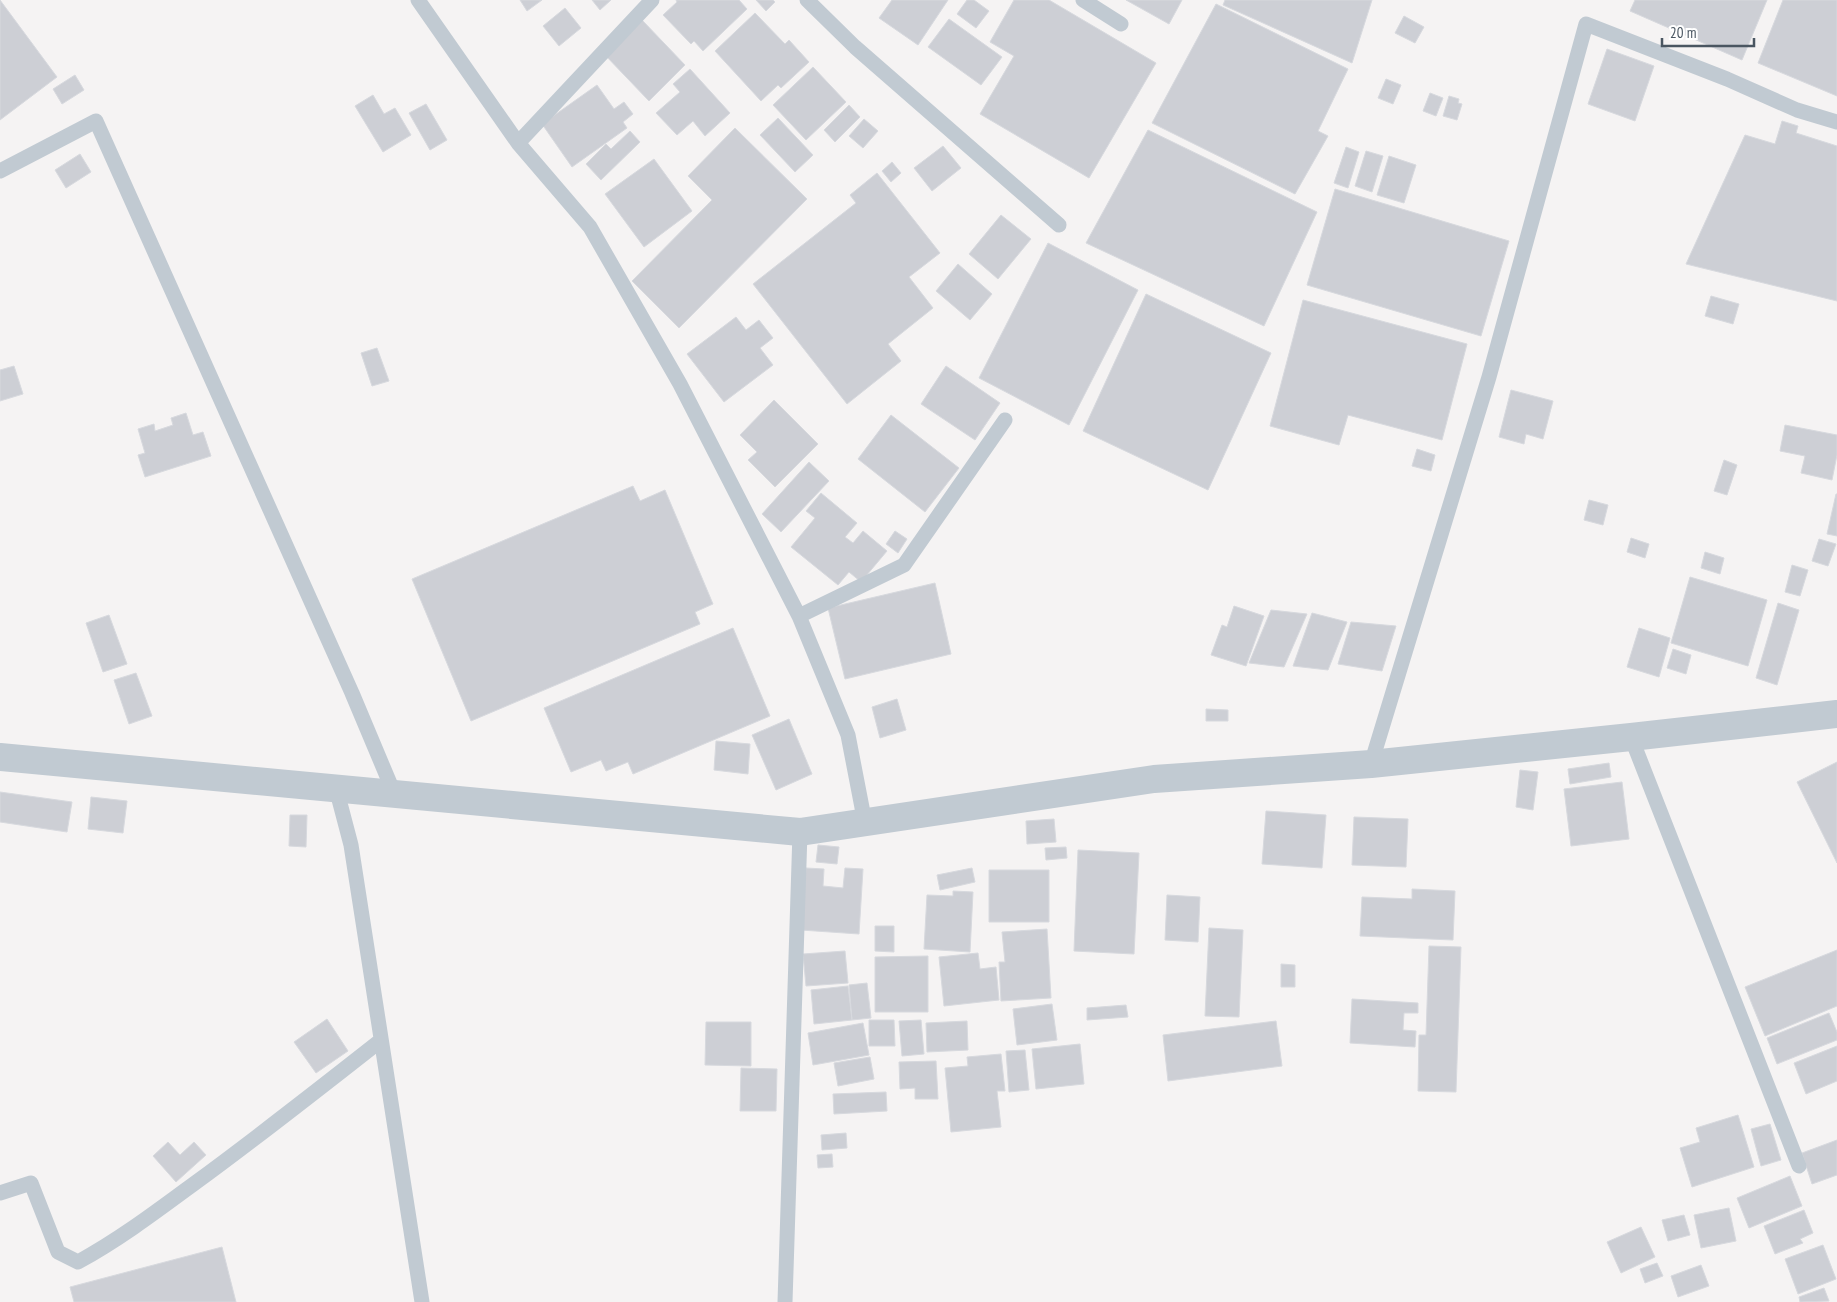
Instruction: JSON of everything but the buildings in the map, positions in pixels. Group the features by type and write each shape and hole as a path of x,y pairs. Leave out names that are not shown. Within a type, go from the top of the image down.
{"street":[{"path":"0,757 800,832 1154,779 1371,764 1837,714"}],"lane":[{"path":"418,0 518,143 590,227 680,384 799,616 848,735 865,823"},
{"path":"518,143 652,0"},
{"path":"807,0 855,46 1059,225"},
{"path":"1083,0 1120,24"},
{"path":"1371,764 1490,377 1586,24 1726,79 1797,110 1837,122"},
{"path":"0,171 96,121 352,693 394,793"},
{"path":"799,616 904,565 1005,420"},
{"path":"1631,737 1799,1166"},
{"path":"336,788 350,845 422,1302"},
{"path":"785,1302 800,832"},
{"path":"0,1193 31,1183 58,1252 78,1262 108,1246 235,1154 380,1041"}]}
